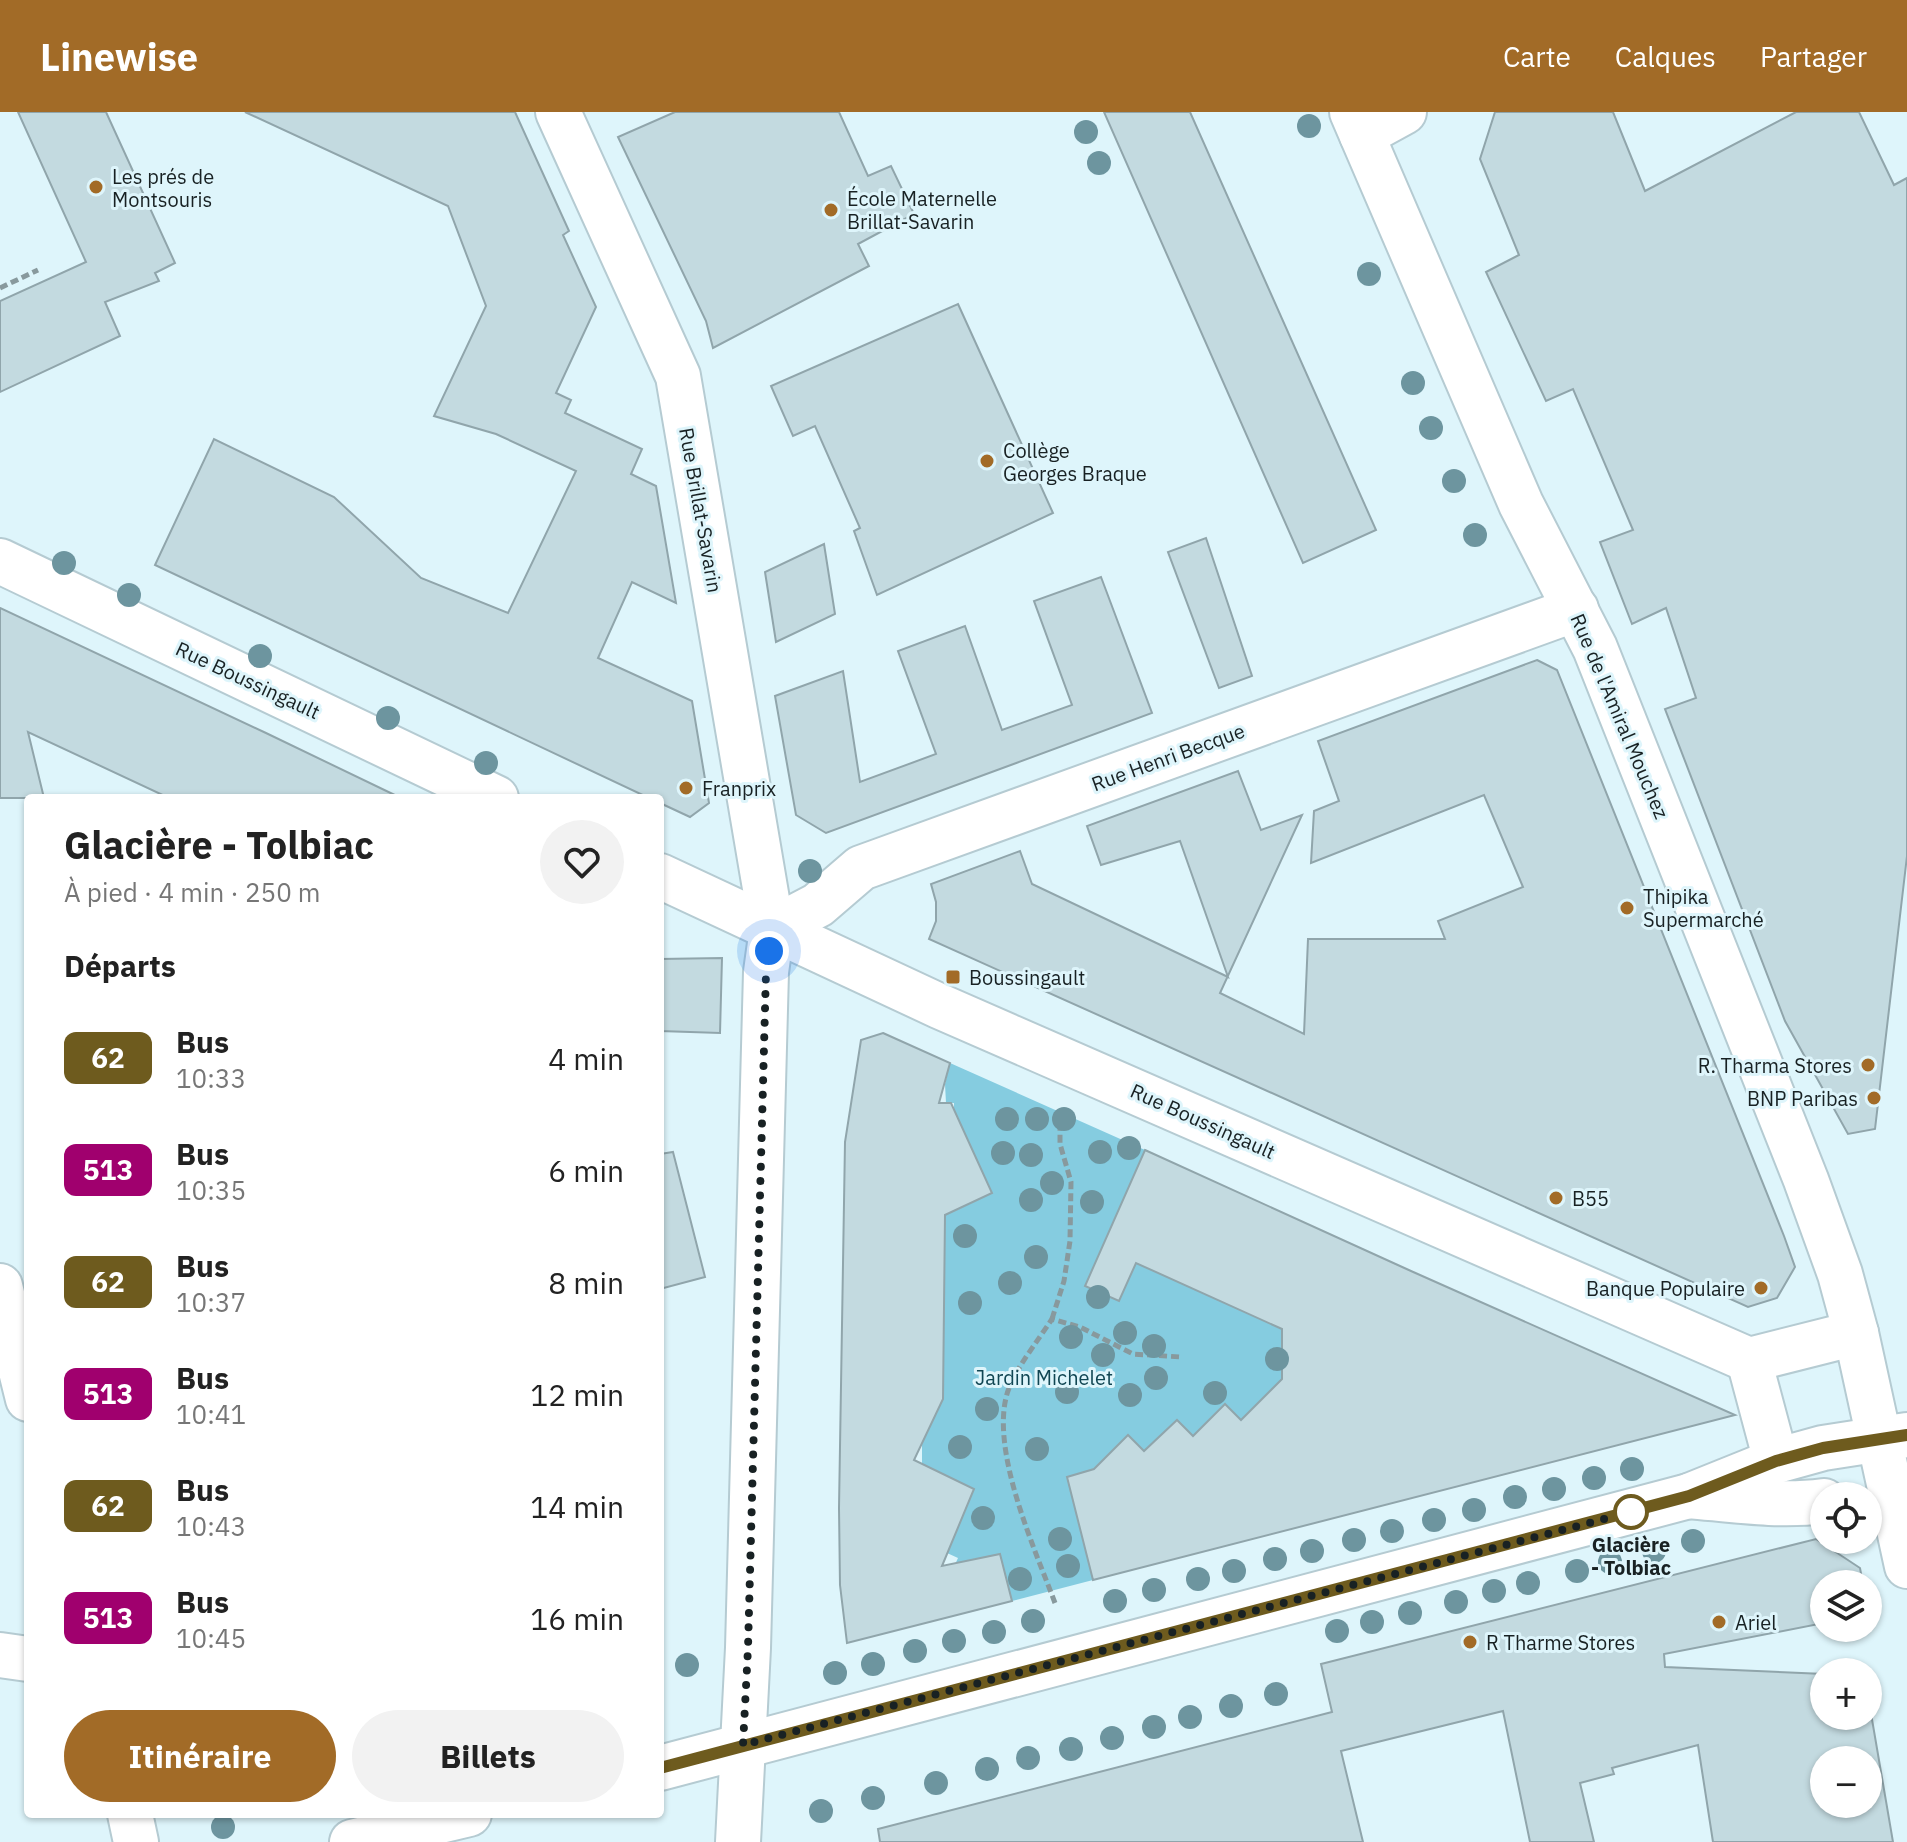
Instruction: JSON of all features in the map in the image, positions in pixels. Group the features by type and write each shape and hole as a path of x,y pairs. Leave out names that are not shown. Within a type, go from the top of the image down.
{"street":[{"name":"Rue Brillat-Savarin","path":"558,112 678,376 772,929 766,972 748,1648 738,1842"},
{"path":"1357,124 1404,112"},
{"name":"Rue de l'Amiral Mouchez","path":"1357,124 1521,504 1595,648 1802,1169 1894,1437 1884,1490 1907,1566"},
{"name":"Rue Boussingault","path":"0,561 488,794"},
{"name":"Rue Henri Becque","path":"772,929 818,905 861,868 1576,609"},
{"name":"Rue Boussingault","path":"664,878 954,1012 1749,1360"},
{"path":"0,1286 24,1383"},
{"path":"1776,1461 1749,1360 1856,1333"},
{"path":"664,1767 1689,1496 1776,1461 1823,1448 1894,1437"},
{"path":"1689,1496 1810,1503"},
{"path":"0,1655 24,1658"},
{"path":"131,1818 136,1842"},
{"path":"352,1842 452,1818"}],"path":[{"path":"0,288 38,270"},
{"path":"1055,1603 1015,1498 1004,1419 1008,1388 1052,1319 1064,1281 1070,1241 1071,1182 1060,1144 1059,1103"},
{"path":"1052,1319 1080,1327 1133,1354 1181,1357"}],"green space":[{"name":"Jardin Michelet","path":"950,1063 1145,1150 1086,1286 1119,1301 1136,1263 1282,1329 1282,1385 1241,1420 1224,1404 1193,1436 1177,1420 1144,1451 1128,1436 1094,1469 1068,1477 1093,1580 1012,1601 1000,1554 974,1559 987,1608 949,1617 946,1584 958,1558 947,1553 922,1464 922,1444 943,1399 945,1226 938,1212 957,1210 992,1193 954,1111 954,1103 946,1103 945,1084"}],"building":[{"name":"Les prés de Montsouris","path":"18,112 106,112 175,263 155,273 159,281 105,302 120,336 0,392 0,301 86,262"},
{"path":"245,112 515,112 569,231 563,235 596,307 556,393 571,400 565,413 642,449 631,474 656,486 676,603 632,582 598,658 692,701 709,803 690,817 664,805 664,794 641,794 155,565 214,439 334,497 421,578 508,613 576,471 496,434 434,416 486,306 448,206"},
{"name":"École Maternelle Brillat-Savarin","path":"675,112 839,112 868,176 891,166 914,214 858,244 869,266 713,348 706,321 618,137"},
{"path":"1104,112 1190,112 1376,530 1303,563"},
{"path":"1495,112 1613,112 1645,191 1796,112 1859,112 1894,185 1907,178 1907,856 1875,1129 1848,1134 1785,1021 1665,709 1696,698 1666,608 1632,624 1600,542 1633,530 1573,389 1546,401 1486,272 1519,255 1480,159"},
{"path":"958,304 1053,513 877,595 854,531 860,528 815,426 793,436 771,386"},
{"path":"1206,538 1252,676 1219,688 1168,552"},
{"path":"824,544 835,614 776,642 765,572"},
{"path":"1101,577 1152,713 826,833 796,815 775,696 843,671 860,782 936,754 898,651 965,626 1002,730 1072,705 1034,601"},
{"path":"0,608 393,794 160,794 28,732 43,794 0,798"},
{"path":"1537,660 1557,670 1795,1267 1777,1298 1748,1307 929,939 936,921 936,902 931,884 1020,851 1032,884 1227,977 1220,993 1304,1034 1308,939 1445,939 1438,921 1523,887 1484,795 1311,863 1314,811 1339,801 1318,741"},
{"path":"1238,771 1261,830 1302,815 1228,976 1180,841 1101,865 1087,826"},
{"path":"722,958 720,1033 664,1031 664,959"},
{"path":"883,1033 950,1063 939,1103 951,1103 992,1193 945,1215 943,1399 914,1460 974,1489 942,1566 1000,1554 1012,1601 847,1643 840,1585 839,1508 845,1142 861,1040"},
{"path":"1145,1150 1735,1415 1093,1580 1067,1477 1094,1469 1128,1435 1144,1451 1177,1420 1193,1436 1225,1404 1241,1420 1282,1379 1282,1329 1136,1263 1119,1301 1085,1286"},
{"path":"673,1152 705,1277 664,1288 664,1153"},
{"path":"1810,1541 1810,1554 1839,1554 1860,1570 1810,1570 1810,1626 1664,1654 1665,1667 1810,1673 1810,1730 1874,1730 1877,1746 1810,1746 1810,1818 1882,1818 1882,1778 1893,1842 1713,1842 1698,1745 1612,1768 1614,1774 1580,1783 1594,1842 1530,1842 1503,1711 1341,1751 1363,1842 880,1842 878,1829 1332,1712 1321,1664"}],"bus line":[{"name":"62","path":"664,1767 1689,1496 1776,1461 1823,1448 1907,1435"}],"place":[{"name":"Les prés de Montsouris","path":"96,187"},
{"name":"École Maternelle Brillat-Savarin","path":"831,210"},
{"name":"Collège Georges Braque","path":"987,461"},
{"name":"Franprix","path":"686,788"},
{"name":"Thipika Supermarché","path":"1627,908"},
{"name":"Boussingault","path":"953,977"},
{"name":"R. Tharma Stores","path":"1868,1065"},
{"name":"BNP Paribas","path":"1874,1098"},
{"name":"B55","path":"1556,1198"},
{"name":"Banque Populaire","path":"1761,1288"},
{"name":"Glacière - Tolbiac","path":"1631,1512"},
{"name":"Ariel","path":"1719,1622"},
{"name":"R Tharme Stores","path":"1470,1642"}],"route":[{"path":"769,951 743,1745 1631,1512"}]}
